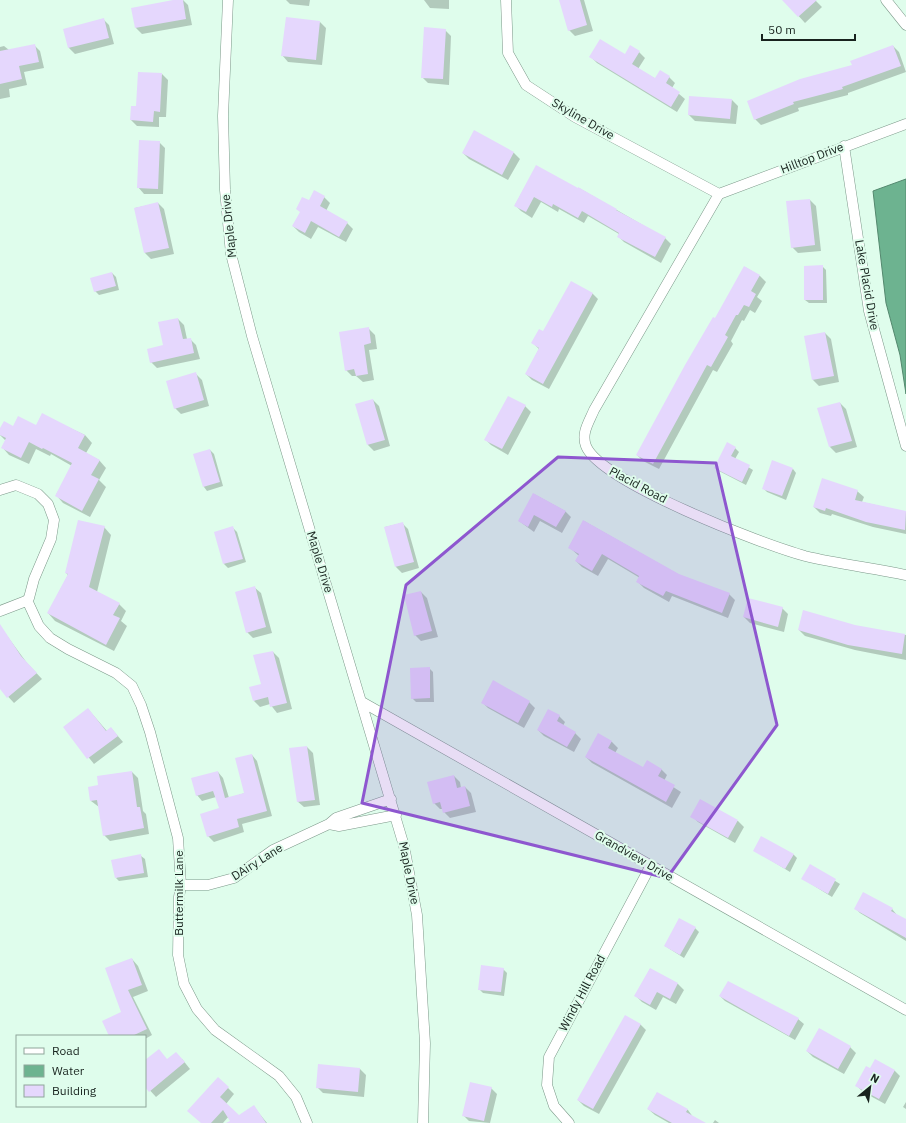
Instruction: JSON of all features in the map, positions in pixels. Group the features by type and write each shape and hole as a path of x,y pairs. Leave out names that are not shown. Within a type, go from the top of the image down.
{"street":[{"name":"Maple Drive","path":"228,0 223,116 225,190 231,254 252,336 404,846 417,915 425,1043 423,1123"},
{"name":"Skyline Drive","path":"506,0 508,53 526,85 575,117 720,194"},
{"path":"886,0 906,25"},
{"name":"Hilltop Drive","path":"720,194 844,146 906,124"},
{"name":"Lake Placid Drive","path":"844,146 869,311 906,446"},
{"name":"Placid Road","path":"720,194 594,410 583,435 586,446 591,456 610,472 640,488 727,528 805,556 906,575"},
{"path":"0,490 16,485 38,494 48,504 54,520 51,539 34,580 29,598 0,611"},
{"name":"Buttermilk Lane","path":"27,600 39,626 50,638 68,649 116,673 132,686 142,705 178,838 181,885 179,897 178,955 184,984 196,1009 214,1030 279,1076 296,1097 307,1123"},
{"name":"Grandview Drive","path":"362,702 906,1010"},
{"path":"329,824 336,818 391,799"},
{"path":"329,824 339,826 396,815"},
{"name":"DAiry Lane","path":"181,885 208,885 234,878 273,850 329,824"},
{"name":"Windy Hill Road","path":"569,1123 554,1106 547,1085 549,1056 651,866"}],"highlighted area":[{"path":"558,457 716,463 777,725 667,878 362,803 406,585"}],"water":[{"path":"906,179 906,394 900,355 886,303 873,191"}],"building":[{"path":"173,0 183,0 186,19 135,28 131,8"},
{"path":"559,0 580,0 587,25 568,31"},
{"path":"782,0 817,0 798,17"},
{"path":"286,17 320,21 316,60 281,56"},
{"path":"104,18 109,38 68,48 63,29"},
{"path":"424,27 446,29 443,79 421,78"},
{"path":"600,39 625,54 630,45 640,51 632,64 655,78 660,70 670,76 666,83 680,92 671,107 589,57"},
{"path":"35,44 39,62 19,66 22,79 0,84 0,51"},
{"path":"893,45 901,66 842,87 843,89 793,102 794,104 754,120 747,101 800,79 852,65 850,61"},
{"path":"138,72 162,73 160,112 154,111 153,122 130,120 131,106 136,106"},
{"path":"689,96 732,99 730,119 688,115"},
{"path":"474,130 514,152 502,175 462,153"},
{"path":"139,140 160,141 158,189 137,188"},
{"path":"536,165 666,237 655,257 617,237 619,233 582,211 578,218 553,204 552,207 534,197 526,212 514,206"},
{"path":"314,190 325,196 320,206 348,222 339,237 311,221 305,233 292,226 300,212 296,209 302,197 309,200"},
{"path":"810,199 815,245 791,248 786,201"},
{"path":"158,202 169,248 144,253 134,208"},
{"path":"823,265 823,300 804,300 804,266"},
{"path":"744,266 760,275 751,291 756,294 749,307 744,305 738,315 736,315 725,335 728,337 711,367 707,365 653,464 636,455 685,365 713,317 715,318"},
{"path":"112,272 116,286 94,292 90,278"},
{"path":"571,281 593,293 543,384 525,374 539,348 531,343 539,329 543,331"},
{"path":"178,318 183,339 191,338 194,353 150,363 147,349 163,345 158,322"},
{"path":"369,327 371,343 364,345 368,374 356,376 354,369 345,371 339,332"},
{"path":"825,332 834,376 812,380 804,336"},
{"path":"196,372 204,400 174,409 166,381"},
{"path":"508,396 526,405 502,449 484,440"},
{"path":"373,399 385,440 367,445 355,404"},
{"path":"840,402 852,441 829,447 817,408"},
{"path":"42,413 85,435 78,448 100,460 91,475 99,479 82,511 55,496 72,463 29,442 21,458 1,448 6,438 0,435 0,428 4,421 13,426 18,416 36,425"},
{"path":"727,442 736,447 731,456 750,465 742,482 714,468"},
{"path":"210,449 220,482 203,487 193,454"},
{"path":"772,460 793,468 782,496 762,489"},
{"path":"822,478 858,490 855,500 906,511 905,530 866,522 826,508 825,511 813,507"},
{"path":"533,493 566,511 556,527 534,515 528,527 518,521"},
{"path":"78,520 105,526 89,587 120,603 113,615 120,618 106,645 47,613 68,574 65,573"},
{"path":"583,520 679,574 730,593 722,613 666,591 663,596 636,582 639,576 602,554 592,571 575,561 579,554 568,548"},
{"path":"403,522 414,562 395,567 384,527"},
{"path":"233,526 243,559 223,564 214,532"},
{"path":"255,586 266,627 246,633 235,592"},
{"path":"421,591 432,631 414,636 404,595"},
{"path":"748,598 783,607 778,627 743,617"},
{"path":"803,610 855,625 905,634 902,654 848,645 798,630"},
{"path":"0,624 21,656 37,673 7,698 0,689"},
{"path":"273,651 287,703 270,707 268,697 253,701 249,687 261,684 253,655"},
{"path":"430,667 430,698 411,699 410,668"},
{"path":"493,680 530,701 518,723 481,703"},
{"path":"88,708 106,731 111,727 118,736 87,759 63,727"},
{"path":"548,709 560,715 557,721 576,732 567,747 537,730"},
{"path":"598,733 612,741 608,748 643,767 647,760 662,769 658,776 675,785 666,802 585,757"},
{"path":"307,746 315,800 297,802 289,748"},
{"path":"252,754 267,811 237,819 239,827 207,837 200,814 219,808 213,791 196,796 191,778 218,771 225,798 244,793 235,758"},
{"path":"132,771 137,807 140,807 144,828 103,836 97,800 90,801 88,787 98,785 97,776"},
{"path":"454,775 457,788 465,786 470,806 443,813 440,802 433,804 427,782"},
{"path":"700,799 738,820 728,838 690,817"},
{"path":"761,836 794,854 785,869 753,851"},
{"path":"141,854 144,873 115,878 111,860"},
{"path":"810,864 836,879 828,894 801,879"},
{"path":"863,892 893,908 891,911 906,919 906,938 854,909"},
{"path":"679,918 696,927 680,955 664,946"},
{"path":"132,958 142,985 128,990 147,1029 134,1035 109,1035 102,1021 121,1012 105,968"},
{"path":"481,965 504,968 501,992 478,990"},
{"path":"650,968 678,983 670,999 657,992 650,1005 634,996"},
{"path":"728,981 799,1018 789,1036 719,996"},
{"path":"625,1015 641,1024 593,1109 577,1100"},
{"path":"819,1028 851,1046 838,1069 806,1051"},
{"path":"159,1049 167,1059 176,1052 185,1062 149,1092 146,1088 146,1059"},
{"path":"875,1059 895,1070 879,1099 855,1086 866,1066 870,1068"},
{"path":"318,1064 360,1068 358,1092 316,1088"},
{"path":"218,1077 229,1087 220,1097 239,1115 254,1105 266,1123 226,1123 230,1121 223,1110 211,1123 201,1123 187,1111"},
{"path":"470,1082 492,1087 484,1121 462,1116"},
{"path":"657,1092 688,1109 686,1112 706,1123 672,1123 647,1109"}]}
